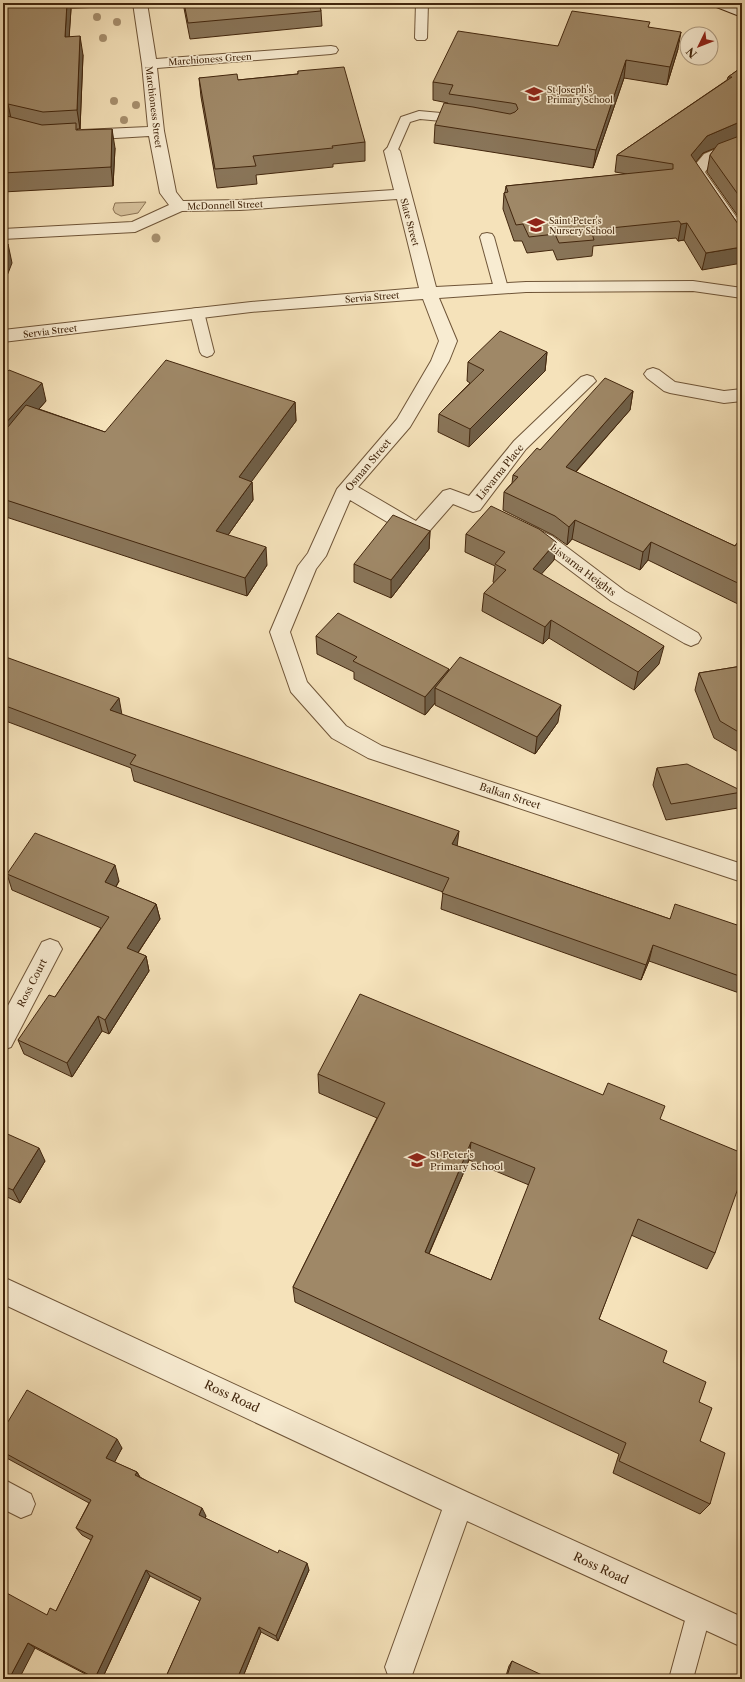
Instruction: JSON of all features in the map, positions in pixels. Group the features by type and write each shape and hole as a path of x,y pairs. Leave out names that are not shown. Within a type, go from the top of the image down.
{"street":[{"path":"3,7 90,3"},
{"name":"Marchioness Street","path":"140,3 149,64 156,131 168,193 179,206"},
{"path":"719,3 742,13"},
{"path":"269,40 273,61"},
{"name":"Marchioness Green","path":"149,64 273,61 330,50"},
{"path":"68,136 156,131"},
{"path":"740,233 697,172 709,157 742,143"},
{"name":"Slate Street","path":"392,151 429,293"},
{"name":"McDonnell Street","path":"3,234 135,227 179,206 240,205 403,194"},
{"name":"Servia Street","path":"3,336 196,312 501,288 693,286 742,293"},
{"name":"Osman Street","path":"298,686 280,632 308,566 316,556 346,489 404,423 440,361 448,341 429,293"},
{"path":"653,374 670,387 724,397 742,395"},
{"name":"Lisvarna Place","path":"346,489 418,532 450,496 481,509 520,445 587,381"},
{"name":"Lisvarna Heights","path":"516,526 545,540 618,596 691,638"},
{"name":"Balkan Street","path":"298,686 339,732 375,752 742,874"},
{"name":"Ross Court","path":"3,1039 50,948"},
{"name":"Ross Road","path":"3,1290 459,1503 742,1632"},
{"path":"400,1667 459,1503"}],"lane":[{"path":"421,38 422,3"},
{"path":"392,151 406,120 419,115 474,120"},
{"path":"487,237 501,288"},
{"path":"196,312 207,352"},
{"path":"681,1679 699,1613"}],"shaded area":[{"path":"146,202 138,213 121,216 115,213 113,209 115,203"}],"building":[{"path":"3,3 67,3 65,37 80,36 77,110 43,112 8,104 3,106"},
{"path":"184,3 319,3 321,11 188,23"},
{"path":"572,11 650,22 648,27 679,32 679,38 670,67 626,60 596,150 435,125 444,103 510,114 518,109 516,104 449,94 453,85 433,82 458,31 558,46"},
{"path":"344,67 365,142 332,146 333,148 253,156 256,166 215,169 199,78 237,74 238,80 298,74 298,71"},
{"path":"742,67 742,121 707,136 691,155 738,224 742,225 742,247 706,253 687,223 681,224 679,221 591,230 594,240 559,243 555,234 529,237 523,224 516,225 504,193 508,192 506,186 673,169 673,164 617,155 732,77 728,77"},
{"path":"3,115 42,125 76,123 76,130 112,129 111,167 3,173"},
{"path":"742,135 742,200 710,155 718,144"},
{"path":"3,244 8,244 3,256"},
{"path":"500,331 547,352 470,429 439,414 484,370 468,362"},
{"path":"166,360 295,402 239,477 252,482 216,531 266,547 245,578 3,499 3,433 26,405 105,432"},
{"path":"9,370 42,383 3,426 3,376"},
{"path":"605,378 633,391 566,467 735,546 742,536 742,585 651,542 643,552 575,520 569,527 555,516 504,492 518,477 513,475 537,448 540,450"},
{"path":"491,506 539,529 556,542 533,569 664,646 638,672 551,620 545,627 484,593 506,570 495,564 505,552 466,534"},
{"path":"393,515 430,531 391,580 354,564"},
{"path":"338,613 449,669 425,697 353,661 357,657 316,636"},
{"path":"3,656 119,698 110,710 459,831 452,844 670,919 675,904 740,926 741,924 742,977 653,945 646,965 442,893 449,878 130,764 136,755 3,705"},
{"path":"460,657 561,705 537,737 435,688"},
{"path":"742,666 742,734 720,721 699,673"},
{"path":"687,764 742,792 671,804 657,768"},
{"path":"35,833 115,865 105,882 156,904 127,948 146,956 105,1020 98,1016 67,1063 18,1040 49,995 55,997 109,917 7,874"},
{"path":"360,994 603,1095 608,1083 665,1106 660,1119 742,1153 742,1177 715,1253 638,1219 599,1319 667,1351 663,1362 706,1382 699,1402 712,1408 700,1441 725,1453 710,1504 619,1461 626,1443 293,1287 385,1103 318,1074","holes":["471,1142 535,1168 491,1280 425,1252"]},
{"path":"3,1132 39,1148 13,1190 3,1186"},
{"path":"27,1390 117,1439 106,1458 137,1472 135,1475 202,1508 199,1515 278,1553 279,1550 307,1563 276,1636 259,1627 237,1679 165,1679 201,1598 146,1570 95,1678 28,1643 9,1679 3,1679 3,1591 47,1615 50,1608 56,1611 93,1536 76,1528 91,1500 3,1452 3,1430"},
{"path":"512,1661 542,1675 541,1679 506,1679"}],"place":[{"name":"St Joseph's Primary School","path":"534,94"},
{"name":"Saint Peter's Nursery School","path":"536,225"},
{"name":"St Peter's Primary School","path":"417,1160"}]}
